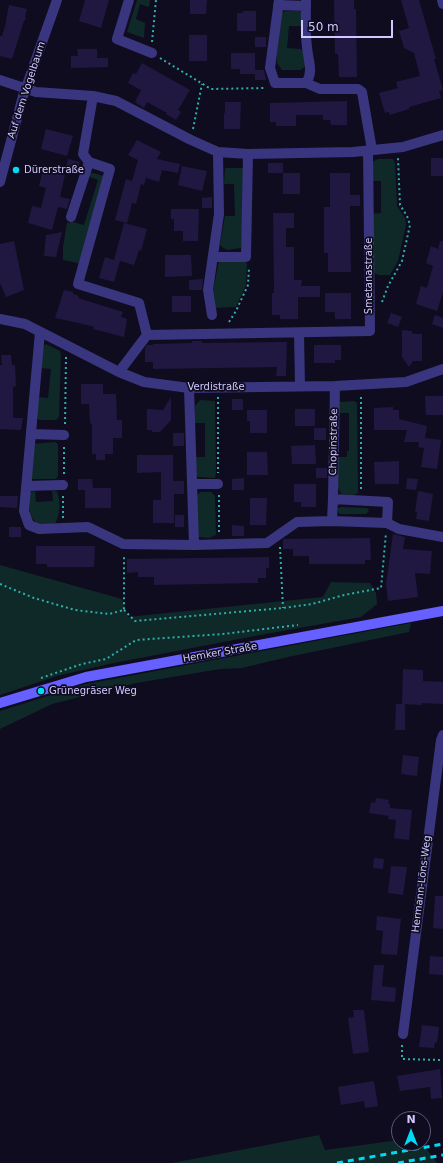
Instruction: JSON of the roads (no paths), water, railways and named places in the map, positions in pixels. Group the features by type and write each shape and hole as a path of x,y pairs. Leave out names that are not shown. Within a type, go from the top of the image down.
{"main road":[{"name":"Hemker Straße","path":"0,704 86,677 443,611"}],"street":[{"name":"Auf dem Vogelbaum","path":"0,182 16,120 57,0"},
{"path":"129,0 117,39 152,53"},
{"path":"442,0 443,4"},
{"path":"306,83 310,77 311,64 307,48 306,3 278,2 270,68 275,83 306,83 320,89 358,89 362,92 370,150"},
{"path":"0,80 36,92 93,96 116,101 191,140 218,152 248,154 370,150 398,147 443,135"},
{"path":"93,96 83,154 89,162 110,169 78,284 139,303 147,335 119,372"},
{"name":"Smetanastraße","path":"147,335 370,331 370,150"},
{"path":"212,315 208,290 219,214 218,152"},
{"path":"213,257 246,257 248,154"},
{"path":"71,217 89,162"},
{"name":"Verdistraße","path":"0,320 25,324 119,372 144,382 189,388 334,386 406,382 443,369"},
{"path":"40,332 24,511 30,525 39,530 88,527 123,544 194,545 267,543 297,522 332,521 387,523 399,529 443,537"},
{"path":"299,333 300,386"},
{"name":"Chopinstraße","path":"332,521 334,386"},
{"path":"189,388 194,545"},
{"path":"31,434 64,435"},
{"path":"192,484 218,484"},
{"path":"26,486 63,485"},
{"path":"332,499 388,502 387,523"},
{"name":"Hermann-Löns-Weg","path":"403,1034 441,740 443,735"}],"railway":[{"path":"337,1163 443,1144"},
{"path":"398,1163 443,1155"}],"place":[{"name":"Dürerstraße","path":"16,170"},
{"name":"Grünegräser Weg","path":"41,691"}]}
